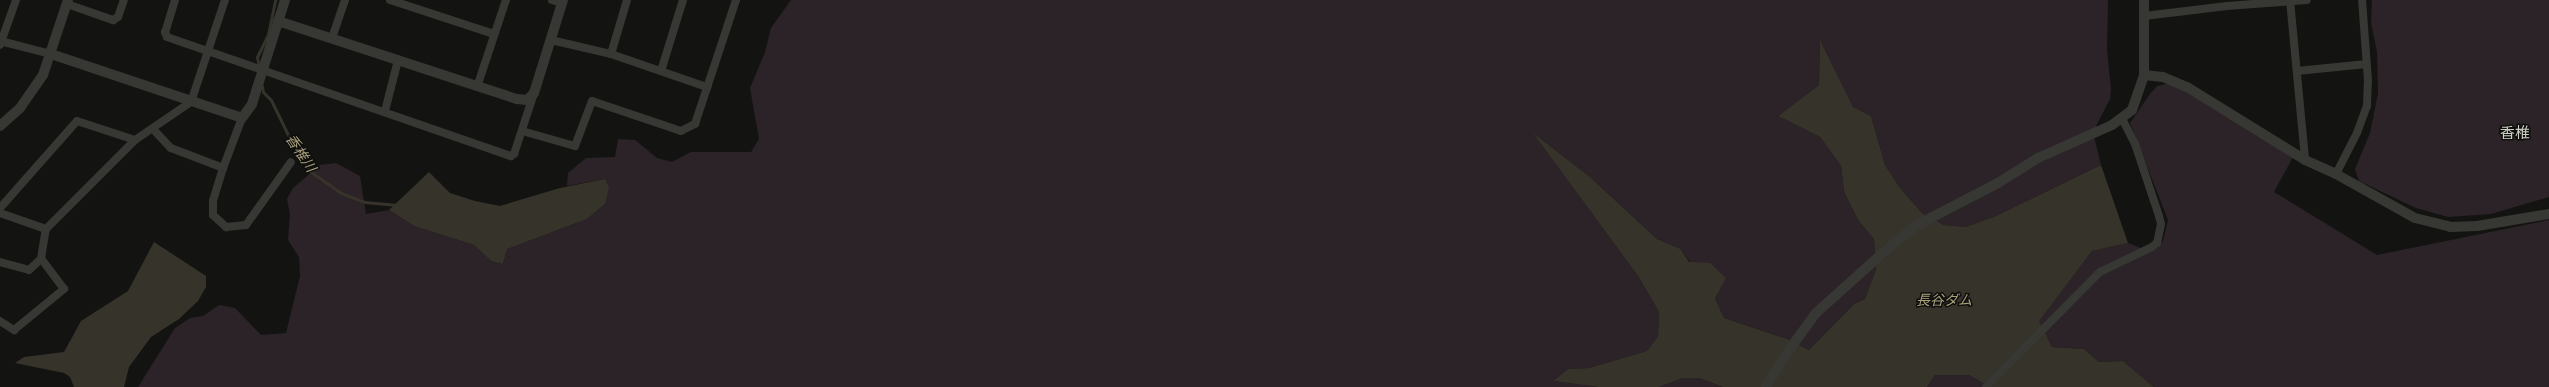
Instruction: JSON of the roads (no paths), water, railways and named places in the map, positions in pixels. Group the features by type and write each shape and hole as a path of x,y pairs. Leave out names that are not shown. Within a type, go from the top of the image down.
{"street":[{"path":"16,0 1,42 51,54 242,118"},
{"path":"0,126 20,108 43,75 68,2 114,20 118,17 124,0"},
{"path":"175,0 164,32 167,37 262,72 385,111 511,156 514,154 522,131 551,40 559,1"},
{"path":"0,262 29,270 41,259 46,229 135,140 191,102 225,0"},
{"path":"285,0 252,104 242,118 223,168 213,201 213,215 226,227 246,225 292,162"},
{"path":"332,38 345,0"},
{"path":"390,0 494,34"},
{"path":"477,86 506,0"},
{"path":"611,54 627,0"},
{"path":"661,71 683,0"},
{"path":"522,131 575,146 592,101 682,131 695,124 736,0"},
{"path":"1766,387 1784,357 1816,313 1857,275 1919,224 1998,183 2038,158 2122,120 2132,110 2138,98 2144,75 2144,0"},
{"path":"2144,16 2226,3 2307,0"},
{"path":"2336,174 2357,133 2367,106 2367,64 2362,0"},
{"path":"2290,1 2305,160"},
{"path":"278,21 517,99 527,100 534,93"},
{"path":"551,40 611,54 707,87"},
{"path":"385,111 398,60"},
{"path":"2297,71 2367,64"},
{"path":"2144,75 2163,77 2187,87 2305,160 2336,174 2415,218 2450,227 2477,226 2549,214"},
{"path":"1986,387 2100,272 2152,248 2157,243 2161,224 2159,216 2135,144 2122,120"},
{"path":"0,208 77,121 135,140"},
{"path":"152,129 171,148 223,168"},
{"path":"0,213 46,229"},
{"path":"0,321 14,330 64,289 41,259"}],"water":[{"name":"長谷ダム","path":"1820,40 1853,107 1871,116 1885,165 1900,188 1922,213 1944,225 1966,227 1996,216 2101,165 2128,243 2092,251 2039,321 2052,347 2084,349 2099,362 2123,361 2154,387 1990,387 1969,375 1935,375 1927,387 1723,387 1699,378 1683,378 1659,387 1599,387 1553,381 1568,369 1589,368 1647,351 1658,336 1659,312 1638,276 1533,133 1590,177 1657,239 1681,249 1689,262 1710,263 1726,278 1715,298 1724,318 1787,339 1809,350 1854,304 1865,299 1876,269 1874,239 1858,220 1844,192 1841,166 1820,137 1778,116 1819,85"},
{"path":"429,172 450,193 475,201 500,206 560,188 605,179 609,188 605,204 587,219 507,249 503,264 491,261 474,245 414,226 389,210"},
{"path":"154,242 206,276 206,287 198,301 179,319 151,337 129,367 124,387 74,387 70,377 64,373 15,363 24,357 64,352 81,321 128,291"}],"waterway":[{"name":"香椎川","path":"259,68 257,57 268,34 275,0"},
{"name":"香椎川","path":"262,86 263,92 271,100 287,133 311,172 341,193 364,202 398,205"}],"district":[{"name":"香椎","path":"2515,133"}]}
